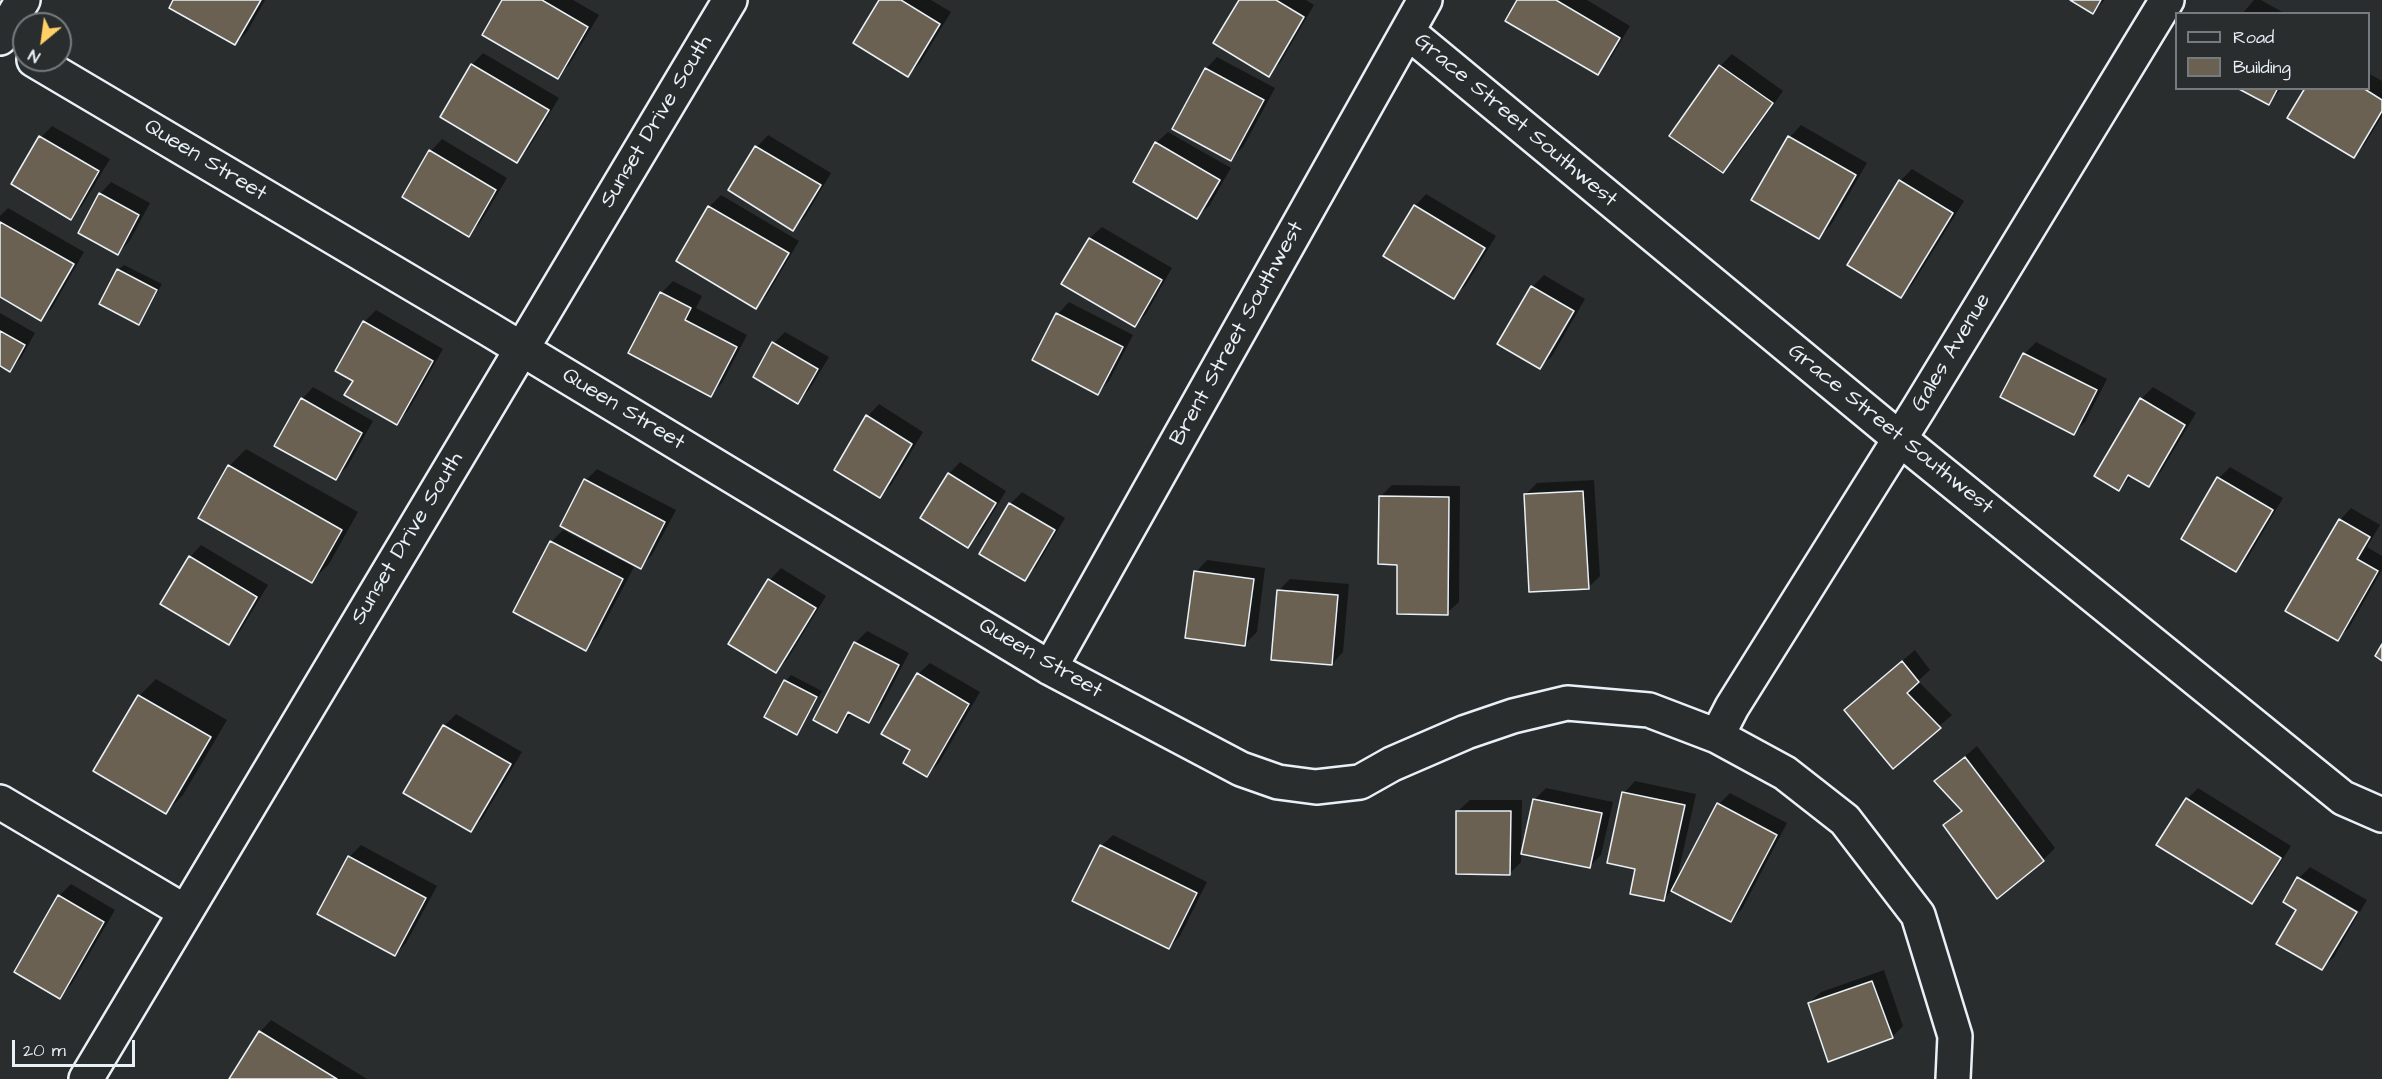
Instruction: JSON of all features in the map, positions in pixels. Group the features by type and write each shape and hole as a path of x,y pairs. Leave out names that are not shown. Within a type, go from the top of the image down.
{"street":[{"path":"0,39 23,0"},
{"name":"Sunset Drive South","path":"86,1079 184,911 730,0"},
{"name":"Brent Street Southwest","path":"1050,668 1425,0"},
{"name":"Gales Avenue","path":"1717,736 1732,707 1900,439 2167,0"},
{"name":"Grace Street Southwest","path":"1408,32 1900,439 2343,798 2382,815"},
{"name":"Queen Street","path":"54,72 522,349 1050,668 1241,769 1278,782 1316,787 1360,782 1392,764 1466,732 1513,716 1567,704 1649,710 1717,736 1785,773 1845,820 1918,915 1955,1036 1953,1079"},
{"path":"0,802 184,911"}],"building":[{"path":"173,0 261,0 235,45 169,8"},
{"path":"502,0 542,0 588,27 558,79 482,35"},
{"path":"879,0 901,0 940,24 908,77 853,43"},
{"path":"1239,0 1276,0 1304,17 1269,77 1213,43"},
{"path":"1517,0 1556,0 1620,38 1598,75 1505,21"},
{"path":"2070,0 2101,0 2093,14"},
{"path":"471,64 549,110 517,163 440,117"},
{"path":"1719,65 1773,103 1723,173 1669,136"},
{"path":"1205,68 1264,100 1231,161 1172,129"},
{"path":"2241,90 2277,90 2269,105"},
{"path":"2304,90 2366,90 2382,100 2382,111 2354,158 2287,118"},
{"path":"39,136 99,171 71,220 11,184"},
{"path":"1788,136 1856,175 1819,239 1751,200"},
{"path":"1155,142 1220,180 1197,219 1133,182"},
{"path":"755,146 821,185 793,231 728,190"},
{"path":"429,150 496,190 469,237 402,197"},
{"path":"1899,180 1953,213 1901,298 1847,265"},
{"path":"99,193 139,215 118,255 78,233"},
{"path":"1414,205 1485,248 1454,299 1383,256"},
{"path":"708,206 789,253 756,309 676,261"},
{"path":"0,222 74,264 41,321 0,297"},
{"path":"1089,238 1162,280 1135,327 1061,284"},
{"path":"117,269 157,290 139,325 99,304"},
{"path":"1531,286 1574,311 1540,369 1497,344"},
{"path":"660,292 691,308 685,320 737,347 711,397 628,353"},
{"path":"1056,313 1123,347 1098,395 1032,360"},
{"path":"363,321 433,361 397,425 344,395 353,381 335,371"},
{"path":"0,331 25,345 10,372 0,366"},
{"path":"772,342 818,369 798,404 753,377"},
{"path":"2023,353 2097,390 2074,435 2000,397"},
{"path":"301,398 362,433 336,480 274,446"},
{"path":"2140,398 2185,425 2149,487 2128,475 2119,491 2094,476"},
{"path":"866,415 912,444 880,498 834,470"},
{"path":"228,465 342,530 312,583 198,518"},
{"path":"948,473 996,503 968,548 920,518"},
{"path":"2217,477 2273,510 2236,572 2181,539"},
{"path":"584,479 665,522 641,569 560,526"},
{"path":"1583,491 1589,589 1529,592 1524,494"},
{"path":"1379,496 1449,497 1448,615 1397,614 1397,565 1378,564"},
{"path":"1009,503 1055,530 1025,581 979,554"},
{"path":"2339,519 2370,537 2357,559 2378,571 2338,641 2285,611"},
{"path":"550,541 623,579 586,651 513,612"},
{"path":"189,556 257,597 229,645 160,604"},
{"path":"1194,571 1254,579 1245,646 1185,638"},
{"path":"768,579 816,608 776,673 728,644"},
{"path":"1277,590 1338,595 1332,665 1271,660"},
{"path":"854,642 899,665 869,723 848,712 837,733 813,720"},
{"path":"2382,644 2382,661 2375,656"},
{"path":"1902,661 1919,682 1907,693 1941,728 1893,769 1844,710"},
{"path":"917,673 969,704 927,777 903,763 910,750 881,734"},
{"path":"784,680 817,697 797,735 764,717"},
{"path":"138,695 211,737 166,814 93,771"},
{"path":"443,725 511,764 471,832 403,793"},
{"path":"1965,757 2044,861 1997,899 1943,825 1962,811 1934,781"},
{"path":"1622,792 1685,805 1664,901 1630,894 1635,869 1607,863"},
{"path":"2186,798 2281,858 2252,904 2156,845"},
{"path":"1533,799 1602,813 1590,868 1521,854"},
{"path":"1717,803 1777,835 1731,922 1671,891"},
{"path":"1456,811 1511,811 1510,875 1456,874"},
{"path":"1100,845 1197,893 1169,949 1072,901"},
{"path":"348,856 426,898 395,956 317,914"},
{"path":"2297,877 2357,912 2322,970 2276,944 2296,910 2283,902"},
{"path":"58,895 104,922 60,999 14,972"},
{"path":"1872,981 1893,1038 1828,1062 1808,1003"},
{"path":"259,1031 337,1079 229,1079"}]}
